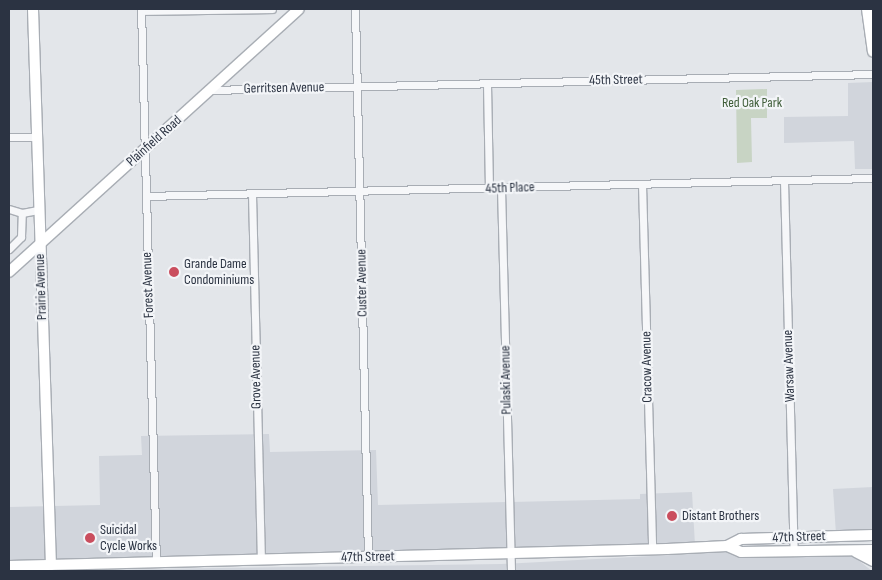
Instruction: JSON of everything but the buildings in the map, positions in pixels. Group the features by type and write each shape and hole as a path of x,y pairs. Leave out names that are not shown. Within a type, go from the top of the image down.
{"main road":[{"name":"Prairie Avenue","path":"33,9 38,210 51,565"},
{"name":"Plainfield Road","path":"9,272 299,9"},
{"path":"866,9 873,52"},
{"name":"47th Street","path":"9,566 652,549 727,546 741,539 873,535"},
{"name":"47th Street","path":"727,546 741,552 873,550"},
{"path":"853,551 873,561"}],"street":[{"path":"141,10 272,9"},
{"name":"Custer Avenue","path":"356,9 368,557"},
{"name":"Forest Avenue","path":"141,10 156,562"},
{"name":"45th Street","path":"358,87 873,74"},
{"path":"487,84 489,188"},
{"name":"Gerritsen Avenue","path":"210,90 358,87"},
{"path":"9,137 36,137"},
{"name":"45th Place","path":"146,196 873,178"},
{"name":"Warsaw Avenue","path":"784,181 794,551"},
{"name":"Cracow Avenue","path":"642,184 652,549"},
{"name":"Pulaski Avenue","path":"501,188 510,571"},
{"name":"Grove Avenue","path":"252,194 261,559"},
{"path":"9,209 22,213 38,210"},
{"path":"9,249 21,237 22,213"}],"shaded area":[{"path":"873,82 873,169 855,169 854,141 784,143 784,117 848,116 848,83"},
{"path":"269,434 270,452 376,450 378,505 507,502 508,551 9,562 9,507 100,505 99,456 142,455 141,436"},
{"path":"873,487 873,533 836,534 833,489"},
{"path":"692,492 695,545 512,550 511,502 640,499 640,494"},
{"path":"726,552 853,556 872,571 9,571 501,564"}],"green space":[{"name":"Red Oak Park","path":"767,89 767,118 751,118 752,162 737,163 736,90"}],"place":[{"name":"Grande Dame Condominiums","path":"174,272"},
{"name":"Distant Brothers","path":"672,516"},
{"name":"Suicidal Cycle Works","path":"90,538"}]}
